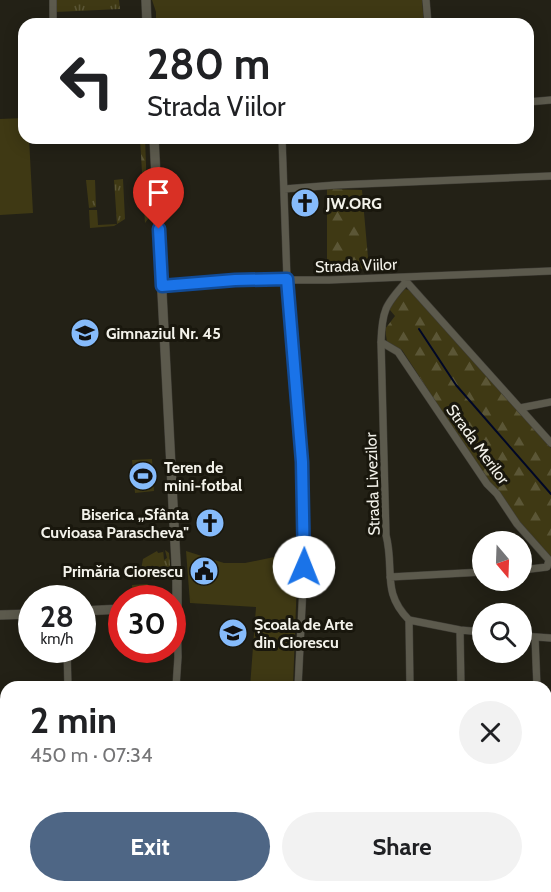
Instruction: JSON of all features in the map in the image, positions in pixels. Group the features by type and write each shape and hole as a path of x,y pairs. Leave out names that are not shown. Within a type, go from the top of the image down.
{"street":[{"path":"52,18 53,0"},
{"path":"146,0 147,18"},
{"path":"426,0 428,18"},
{"path":"534,101 551,100"},
{"path":"154,144 174,585"},
{"path":"282,144 287,279 299,408 305,546 298,681"},
{"path":"284,189 336,184 551,176"},
{"name":"Strada Viilor","path":"162,286 235,280 404,280 551,271"},
{"path":"404,280 551,443"},
{"name":"Strada Livezilor","path":"404,280 385,307 381,342 386,535 389,547 390,577 395,603 409,620"},
{"name":"Strada Merilor","path":"381,342 398,352 487,484 525,531"},
{"path":"520,408 551,402"},
{"name":"Strada Merilor","path":"532,541 547,556 549,565 532,569"},
{"path":"390,577 472,573"},
{"path":"0,615 18,614"},
{"path":"411,681 409,620 472,631"},
{"path":"460,630 461,681"},
{"path":"532,637 551,638"},
{"path":"535,637 537,681"},
{"path":"67,663 68,681"},
{"path":"176,681 178,663"}],"green space":[{"path":"56,0 119,0 120,9 56,12"},
{"path":"152,0 422,0 424,18 156,18"},
{"path":"18,118 18,144 29,144 33,213 0,215 0,119"},
{"path":"140,144 145,144 148,219 145,223"},
{"path":"123,179 125,219 114,226 90,228 89,210 97,210 98,225 117,224 114,180"},
{"path":"86,180 95,180 96,207 89,208"},
{"path":"327,189 362,190 369,269 327,270"},
{"path":"405,289 421,300 551,448 551,558 532,537 532,531 526,531 490,484 402,350 387,342 385,329 395,316 390,306"},
{"name":"Teren de mini-fotbal","path":"152,459 154,491 135,493 132,460"},
{"path":"163,549 164,560 167,558 165,550 169,553 171,577 169,579 146,579 141,570 143,559 157,551 158,553 163,552"},
{"path":"186,551 224,563 245,563 298,552 293,681 250,681 256,607 190,603"}],"waterway":[{"path":"419,329 456,385 551,494"}],"place":[{"name":"JW.ORG","path":"305,203"},
{"name":"Gimnaziul Nr. 45","path":"85,333"},
{"name":"Teren de mini-fotbal","path":"143,476"},
{"name":"Biserica „Sfânta Cuvioasa Parascheva\"","path":"210,523"},
{"name":"Primăria Ciorescu","path":"204,571"},
{"name":"Școala de Arte din Ciorescu","path":"233,633"}],"route":[{"path":"159,229 162,286 235,280 287,279 299,408 304,567"}]}
